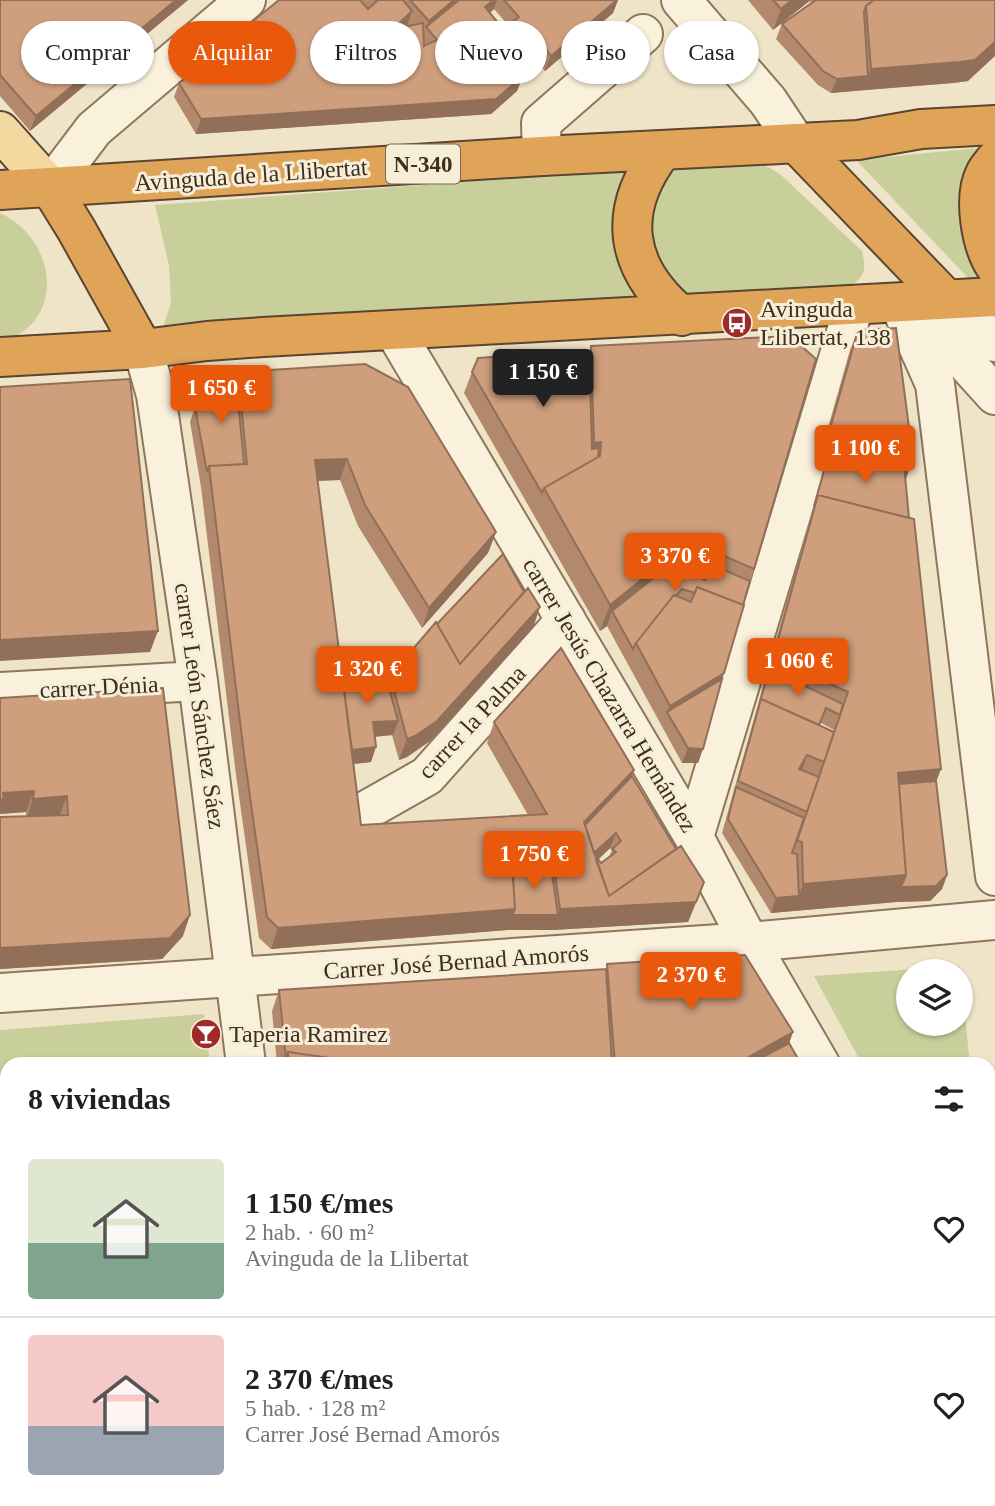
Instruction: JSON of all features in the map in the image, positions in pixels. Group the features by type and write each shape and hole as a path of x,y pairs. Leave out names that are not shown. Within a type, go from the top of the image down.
{"highway":[{"name":"Avinguda de la Llibertat","path":"0,190 541,156 858,140 921,129 995,125"},
{"path":"796,143 919,302"},
{"path":"662,151 639,187 633,208 632,230 636,255 646,278 661,299 681,316"},
{"path":"995,160 984,176 978,215 989,257 995,266"},
{"path":"50,187 143,349"},
{"path":"0,357 143,349 207,341 995,298"}],"main road":[{"path":"0,131 50,187"}],"street":[{"path":"50,187 94,129 246,0"},
{"path":"684,1 768,101 796,143"},
{"path":"541,156 541,124 586,84"},
{"path":"919,302 995,342"},
{"path":"919,302 995,395"},
{"path":"919,302 935,384 995,876"},
{"path":"694,837 839,346 854,306"},
{"name":"carrer Jesús Chazarra Hernández","path":"394,330 694,837 749,942 816,1057"},
{"name":"carrer León Sánchez Sáez","path":"143,349 156,395 198,681 245,1057"},
{"name":"carrer la Palma","path":"367,810 426,776 566,620"},
{"name":"carrer Dénia","path":"0,692 198,681"},
{"name":"Carrer José Bernad Amorós","path":"0,993 749,942 995,920"}],"green space":[{"path":"988,147 991,281 971,281 856,160"},
{"path":"755,163 781,175 862,251 864,271 855,283 843,291 689,298 673,290 648,250 650,193 672,166"},
{"path":"635,169 642,299 162,330 171,303 169,266 155,205"},
{"path":"0,213 25,230 34,242 46,270 47,285 45,300 36,319 22,332 0,344"},
{"path":"896,970 896,1036 967,1036 969,1057 858,1057 814,976"},
{"path":"204,1014 209,1057 0,1057 0,1030"}],"building":[{"path":"0,0 176,0 151,21 21,21 21,84 75,84 36,116 0,75"},
{"path":"279,0 360,0 368,9 376,0 403,0 412,11 401,21 310,21 310,84 421,84 423,23 424,46 435,41 435,84 514,84 496,99 201,119 180,84 296,84 296,21 253,21"},
{"path":"410,0 454,0 429,21"},
{"path":"459,0 493,0 485,7 496,21 435,21 435,38 426,27"},
{"path":"504,0 617,0 592,21 561,21 561,48 551,56 547,51 547,21 514,21 519,17"},
{"path":"773,0 792,0 781,9"},
{"path":"816,0 874,0 866,6 864,12 868,76 837,79 823,71 782,24"},
{"path":"874,0 995,0 995,42 975,60 871,69 866,6"},
{"path":"896,328 913,458 888,463 831,447 832,444 826,443 858,330"},
{"path":"790,336 816,359 754,569 681,537 671,556 610,605 544,488 600,456 601,442 594,443 591,346"},
{"path":"589,351 592,449 599,448 598,457 544,488 542,493 472,372 478,358"},
{"path":"365,364 408,387 496,532 429,608 365,505 347,459 315,460 361,825 547,814 494,722 561,648 634,770 584,822 609,896 681,846 704,882 696,902 560,909 553,861 534,863 534,854 512,858 515,909 278,928 267,917 209,466 247,464 238,372"},
{"path":"130,379 158,631 0,640 0,387"},
{"path":"236,379 244,464 209,466 207,472 195,407 216,380"},
{"path":"829,453 886,469 904,465 909,518 818,495 814,506"},
{"path":"818,495 914,519 941,769 898,773 906,875 803,884 802,842 797,841 848,692 773,658"},
{"path":"677,549 699,558 691,574 705,580 710,564 750,581 743,605 697,587 695,593 682,589 674,595 633,649 612,611 666,568"},
{"path":"503,554 524,592 460,664 437,624"},
{"path":"697,587 744,605 724,673 670,706 636,643 674,595 691,602"},
{"path":"528,588 540,607 437,721 407,739 387,664 401,663 436,622 460,664"},
{"path":"769,669 843,704 840,715 826,708 819,725 761,699 759,705"},
{"path":"384,670 398,721 373,722 376,747 352,750 342,675"},
{"path":"722,679 703,749 688,748 667,712"},
{"path":"163,688 190,915 170,938 0,948 0,817 68,815 67,796 33,799 34,791 3,793 4,799 0,799 0,698"},
{"path":"761,699 834,732 824,762 807,755 799,769 819,777 807,812 738,781"},
{"path":"632,776 676,849 609,896 596,860 601,863 616,852 612,849 621,841 616,833 594,853 585,825"},
{"path":"936,781 947,875 936,886 901,887 906,875 899,784"},
{"path":"736,787 804,818 792,853 797,854 799,896 776,898 728,819"},
{"path":"531,861 532,869 551,867 558,915 512,915 515,909 512,864"},
{"path":"745,955 793,1032 748,1057 614,1057 607,964"},
{"path":"606,969 612,1057 323,1057 288,1052 286,1057 279,990"},
{"path":"789,1043 797,1057 763,1057"},
{"path":"288,1052 323,1057 288,1057"}],"place":[{"name":"Avinguda Llibertat, 138","path":"737,323"},
{"name":"Taperia Ramirez","path":"206,1034"}]}
